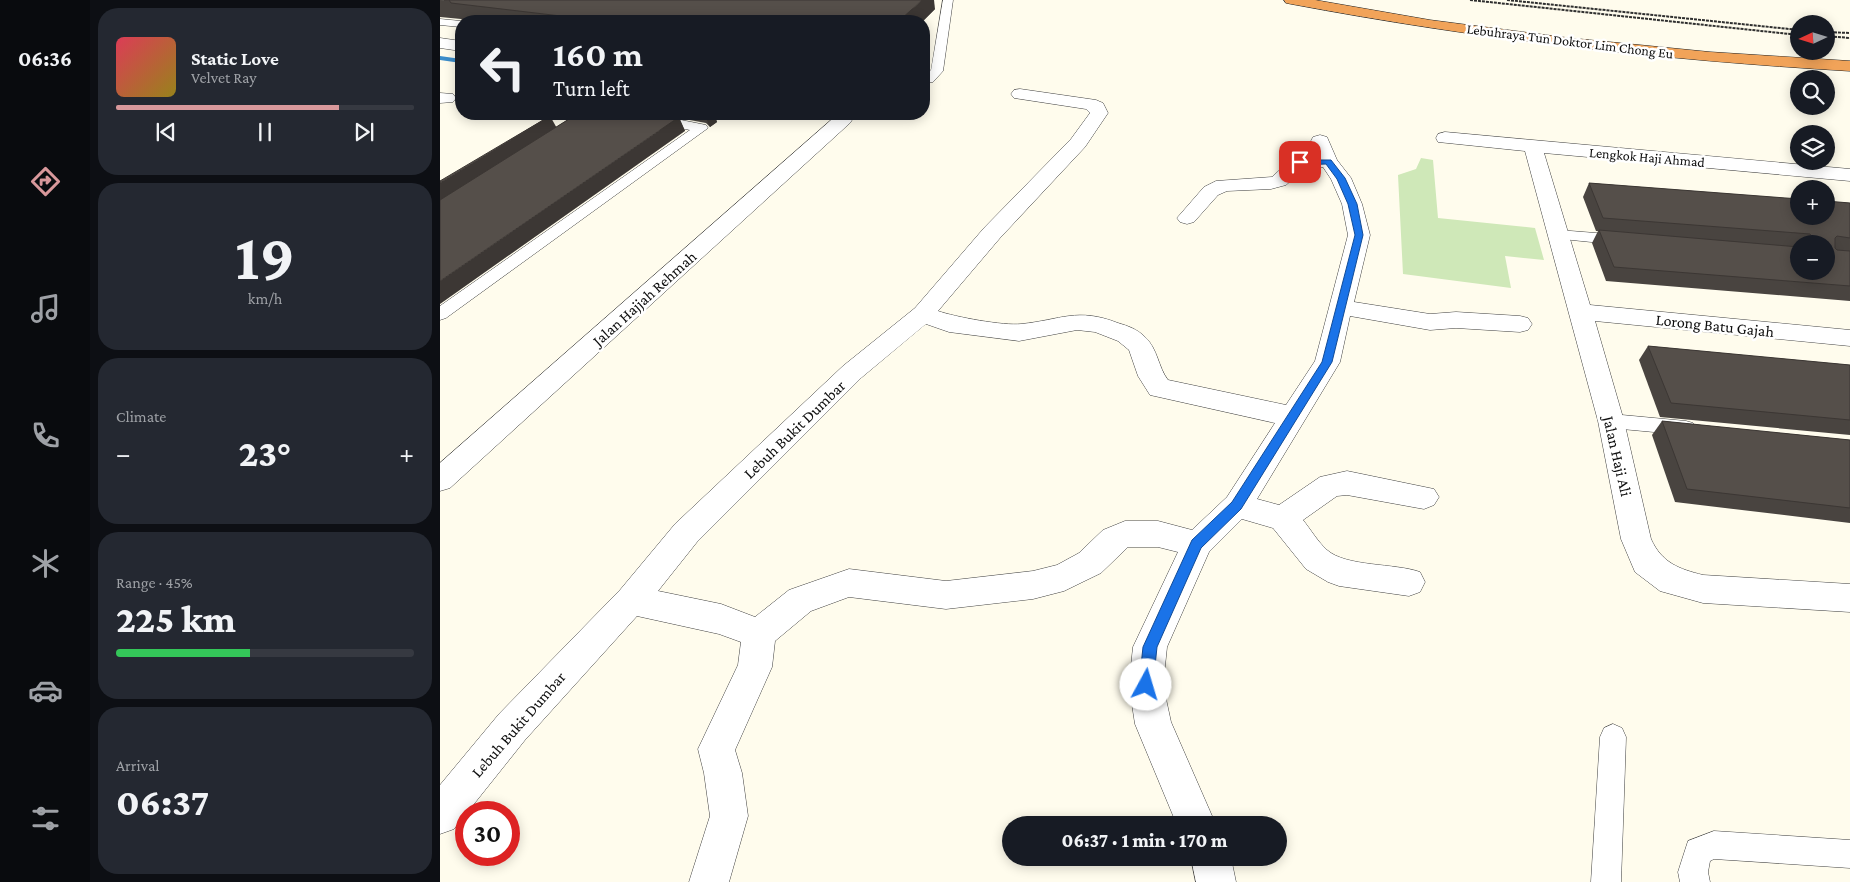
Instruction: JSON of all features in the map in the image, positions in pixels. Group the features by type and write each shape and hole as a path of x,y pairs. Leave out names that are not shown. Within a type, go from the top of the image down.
{"highway":[{"name":"Lebuhraya Tun Doktor Lim Chong Eu","path":"1291,0 1434,24 1650,52 1752,61 1850,66"}],"street":[{"path":"440,43 455,45"},
{"name":"Lebuh Bukit Dumbar","path":"440,815 512,727 631,600 686,533 852,372 923,314 992,234 1078,143 1099,113 1097,108 1090,104 1020,94"},
{"name":"Jalan Hajjah Rehmah","path":"440,480 843,120"},
{"name":"Lengkok Haji Ahmad","path":"1445,138 1850,175"},
{"name":"Jalan Haji Ali","path":"1533,146 1611,421 1636,540 1646,562 1671,581 1703,588 1850,598"},
{"path":"1187,218 1211,191 1223,185 1279,180 1300,162 1324,151 1341,178 1352,204 1359,235 1327,362 1237,506 1196,544 1150,647 1146,685 1153,724 1193,816"},
{"path":"1340,307 1430,322 1456,320 1520,324"},
{"name":"Lorong Batu Gajah","path":"1580,312 1850,338"},
{"path":"923,314 949,324 1019,333 1077,322 1098,324 1127,335 1138,344 1145,355 1151,376 1159,388 1294,417"},
{"path":"1283,518 1330,485 1347,483 1424,497"},
{"path":"1237,506 1283,518 1317,560 1339,572 1409,582"},
{"path":"709,882 729,816 723,773 716,749 754,667 759,634 800,600 849,583 946,595 1033,585 1064,577 1090,563 1114,539 1125,534 1158,534 1196,544"},
{"path":"631,600 721,618 759,634"},
{"path":"1214,866 1216,882"}],"lane":[{"path":"930,77 937,71 948,0"},
{"path":"440,22 455,23"},
{"path":"440,314 701,128 663,120"},
{"path":"1558,234 1635,241"},
{"path":"1611,421 1707,430"},
{"path":"1606,882 1613,737"},
{"path":"1695,882 1693,872 1698,851 1714,845 1850,854"}],"path":[{"path":"1470,0 1790,34"},
{"path":"1507,0 1790,29"},
{"path":"1835,32 1850,33"},
{"path":"1835,37 1850,38"}],"green space":[{"path":"1421,158 1433,160 1438,218 1535,228 1544,260 1505,256 1511,288 1403,274 1398,175 1416,169"}],"building":[{"path":"449,0 922,0 906,15 552,15 451,3"},
{"path":"543,120 543,120 440,183 440,181"},
{"path":"567,120 675,120 440,281 440,200"},
{"path":"1589,183 1790,198 1790,225 1835,225 1835,202 1850,203 1850,238 1837,236 1835,238 1835,235 1811,235 1603,218"},
{"path":"1599,230 1790,246 1790,280 1835,280 1835,248 1837,250 1850,251 1850,286 1614,267"},
{"path":"1648,346 1850,365 1850,420 1671,403"},
{"path":"1662,421 1850,440 1850,508 1687,489"}],"waterway":[{"path":"440,58 455,60"}],"route":[{"path":"1146,685 1150,647 1196,544 1237,506 1327,362 1359,235 1352,204 1341,178 1328,161 1300,162"}]}
